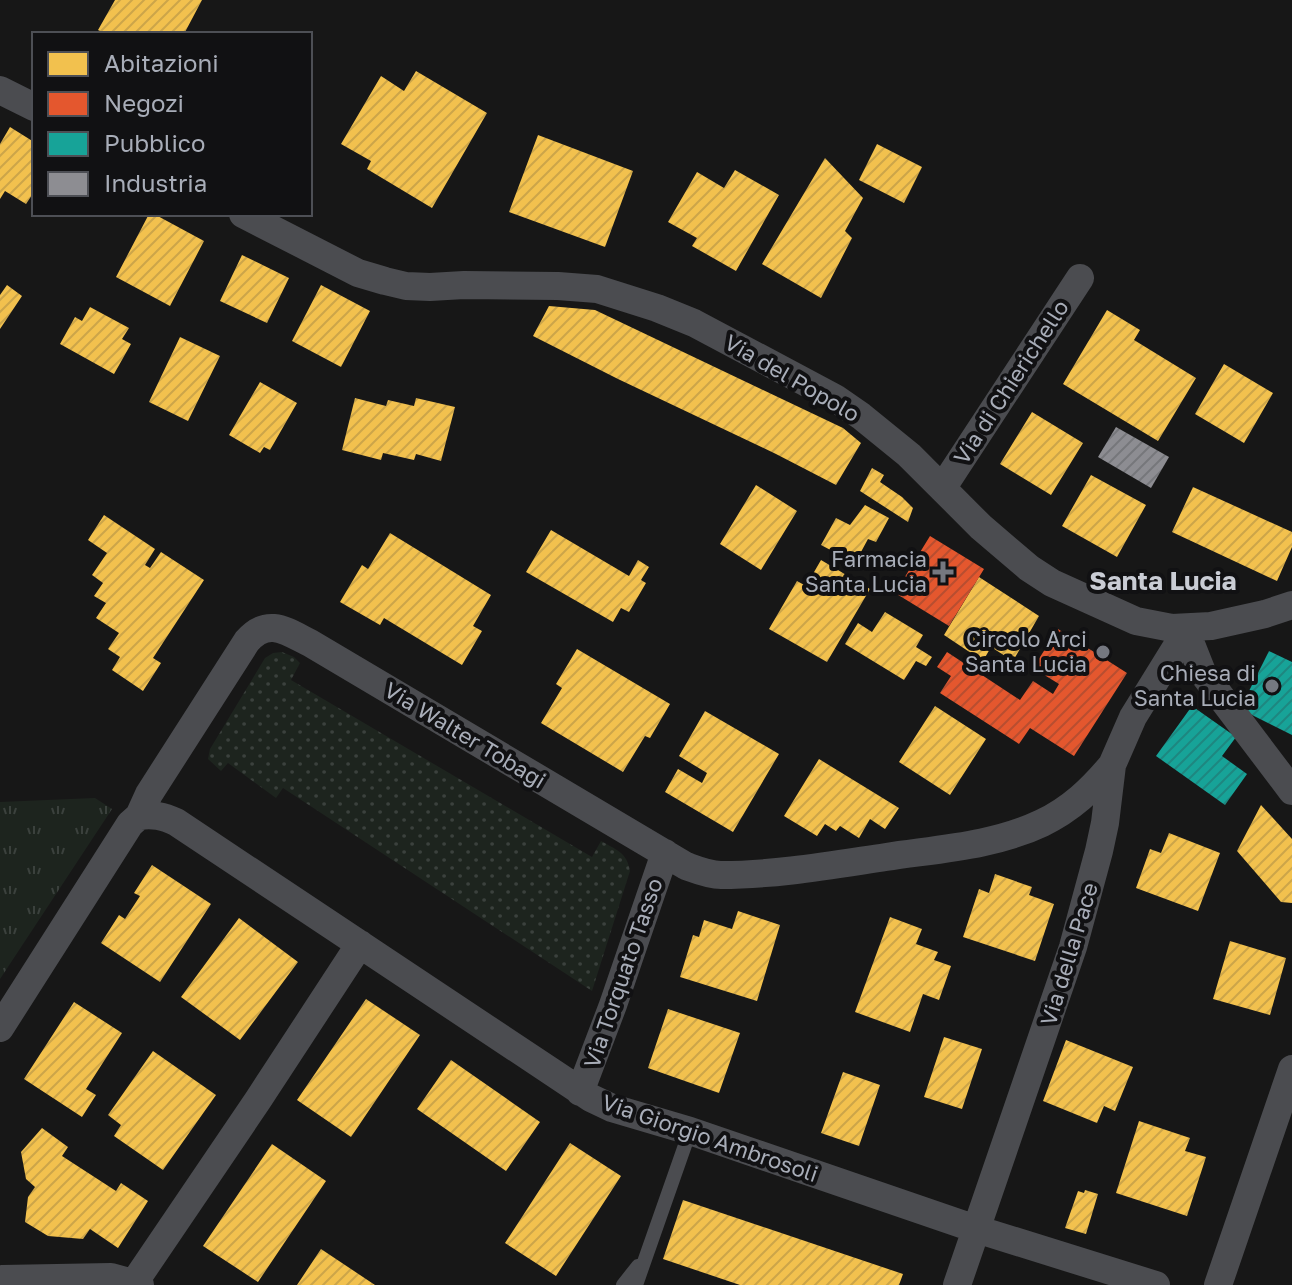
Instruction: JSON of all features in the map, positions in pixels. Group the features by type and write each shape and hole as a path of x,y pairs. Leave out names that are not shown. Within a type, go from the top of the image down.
{"street":[{"path":"0,90 32,106"},
{"name":"Via del Popolo","path":"247,216 358,273 406,286 597,289 694,323 835,398 909,455 1003,548 1052,583 1136,621 1185,629 1225,623 1292,605"},
{"name":"Via di Chierichello","path":"943,487 1080,278"},
{"name":"Via Walter Tobagi","path":"0,1028 130,824 139,816 149,794 247,641 254,632 265,628 275,627 310,643 686,866 718,875 802,869 975,844 1013,834 1067,809 1091,790 1112,765"},
{"path":"1185,629 1202,672 1292,791"},
{"name":"Via della Pace","path":"957,1285 1073,947 1105,823 1112,765 1133,717 1185,629"},
{"name":"Via Giorgio Ambrosoli","path":"139,816 151,814 176,822 580,1092 612,1108 690,1131 976,1229 1156,1285"},
{"name":"Via Torquato Tasso","path":"580,1092 665,853"},
{"path":"2,1277 111,1277 137,1284 360,944"},
{"path":"1218,1285 1292,1069"}],"lane":[{"path":"636,1285 690,1131"},
{"path":"623,1285 644,1260"}],"green space":[{"path":"282,652 300,663 291,680 592,857 601,841 623,856 630,871 592,991 283,788 276,798 228,763 221,771 208,759 210,749 265,658"},
{"path":"95,798 112,809 0,979 0,802"}],"building: Abitazioni":[{"path":"115,0 202,0 185,32 98,30"},
{"path":"416,71 487,113 432,208 367,169 371,161 341,144 381,76 404,91"},
{"path":"10,127 32,141 32,195 26,204 5,191 0,199 0,144"},
{"path":"538,135 633,171 605,247 509,212"},
{"path":"877,144 922,167 904,203 859,180"},
{"path":"825,158 863,198 845,231 852,238 821,298 762,264"},
{"path":"735,170 779,195 736,271 692,246 697,238 668,222 697,172 724,188"},
{"path":"148,216 158,216 204,241 170,306 116,277"},
{"path":"242,255 289,278 267,323 220,301"},
{"path":"7,285 22,296 0,329 0,295"},
{"path":"321,285 370,311 341,367 292,341"},
{"path":"549,306 595,310 843,428 861,443 836,485 533,336"},
{"path":"90,307 129,328 122,339 131,344 114,374 60,344 75,317 82,321"},
{"path":"1107,310 1140,330 1134,340 1196,378 1158,441 1063,384"},
{"path":"180,337 220,356 188,421 149,402"},
{"path":"1224,364 1273,393 1244,443 1195,414"},
{"path":"260,382 297,403 270,450 264,447 260,453 229,435"},
{"path":"355,398 386,406 388,400 414,406 416,398 455,407 441,461 416,454 414,460 383,453 381,460 342,450"},
{"path":"1032,412 1083,443 1051,495 1000,464"},
{"path":"872,468 884,475 880,482 913,508 908,522 860,491"},
{"path":"1091,475 1146,505 1117,557 1062,526"},
{"path":"756,485 797,511 761,570 720,544"},
{"path":"1193,487 1292,532 1292,547 1277,581 1172,532"},
{"path":"865,505 889,518 876,542 868,539 855,563 821,545 836,518 850,525"},
{"path":"104,515 155,549 145,565 150,568 161,552 204,580 153,658 161,663 143,691 112,670 120,657 108,649 119,633 96,618 106,603 94,596 103,583 92,575 107,553 88,540"},
{"path":"551,530 629,576 638,560 649,567 641,580 646,583 629,612 621,608 613,622 526,572"},
{"path":"390,533 491,595 473,626 482,631 462,665 384,618 380,625 340,602 362,565 368,569"},
{"path":"821,560 870,589 827,662 769,629 797,581 806,586"},
{"path":"979,577 1039,616 1013,661 991,647 983,661 944,635"},
{"path":"885,612 923,635 916,647 932,657 926,666 916,661 904,680 845,644 858,623 872,632"},
{"path":"577,649 670,704 650,738 645,736 623,772 541,723 562,688 556,684"},
{"path":"935,706 986,739 950,795 899,762"},
{"path":"705,711 779,754 733,832 665,792 678,769 702,783 707,773 679,756"},
{"path":"819,759 899,808 885,829 870,819 859,838 840,826 836,831 825,824 817,836 784,816"},
{"path":"1261,805 1292,839 1292,903 1281,902 1237,851"},
{"path":"1169,833 1220,853 1198,911 1136,888 1150,849 1161,853"},
{"path":"152,865 211,904 160,982 101,943 119,915 125,919 140,896 134,893"},
{"path":"995,874 1032,887 1029,895 1054,904 1035,961 963,937 979,889 989,893"},
{"path":"738,911 780,925 757,1001 680,977 693,935 699,937 704,920 732,929"},
{"path":"890,917 922,929 916,944 938,952 934,960 951,966 939,1000 923,994 910,1032 855,1012"},
{"path":"239,918 298,962 240,1040 181,997"},
{"path":"1230,941 1286,958 1270,1015 1213,999"},
{"path":"366,999 420,1035 351,1137 297,1100"},
{"path":"74,1002 122,1033 86,1089 96,1095 82,1117 24,1079"},
{"path":"668,1009 740,1033 719,1093 648,1068"},
{"path":"944,1037 982,1049 962,1109 924,1097"},
{"path":"1066,1040 1133,1067 1115,1111 1104,1106 1097,1123 1043,1101"},
{"path":"153,1051 216,1095 163,1170 114,1136 121,1125 108,1115"},
{"path":"451,1060 540,1122 506,1171 417,1109"},
{"path":"843,1072 880,1085 859,1146 821,1133"},
{"path":"1139,1121 1190,1138 1185,1151 1206,1157 1187,1216 1116,1193"},
{"path":"42,1128 68,1147 62,1156 116,1191 121,1183 148,1201 118,1248 90,1229 83,1239 48,1236 25,1222 28,1197 35,1187 26,1179 21,1152"},
{"path":"570,1143 621,1176 556,1276 505,1243"},
{"path":"272,1144 326,1181 258,1282 203,1246"},
{"path":"1085,1190 1098,1194 1086,1234 1065,1228 1078,1191 1084,1193"},
{"path":"683,1200 903,1274 899,1285 740,1285 663,1259"},
{"path":"321,1249 375,1285 297,1285"}],"building: Negozi":[{"path":"930,536 984,569 949,626 895,593"},
{"path":"1058,629 1127,673 1074,756 1030,728 1019,744 940,693 951,676 937,667 947,652 1020,700 1033,681 1053,694 1059,684 1033,668"}],"building: Pubblico":[{"name":"Chiesa di Santa Lucia","path":"1269,651 1292,662 1292,735 1240,709"},
{"path":"1192,706 1236,737 1222,756 1247,774 1225,805 1156,756"}],"building: Industria":[{"path":"1116,427 1169,457 1151,488 1098,457"}],"place":[{"name":"Farmacia Santa Lucia","path":"943,572"},
{"name":"Circolo Arci Santa Lucia","path":"1103,652"},
{"name":"Chiesa di Santa Lucia","path":"1272,686"}],"district":[{"name":"Santa Lucia","path":"1163,581"}]}
